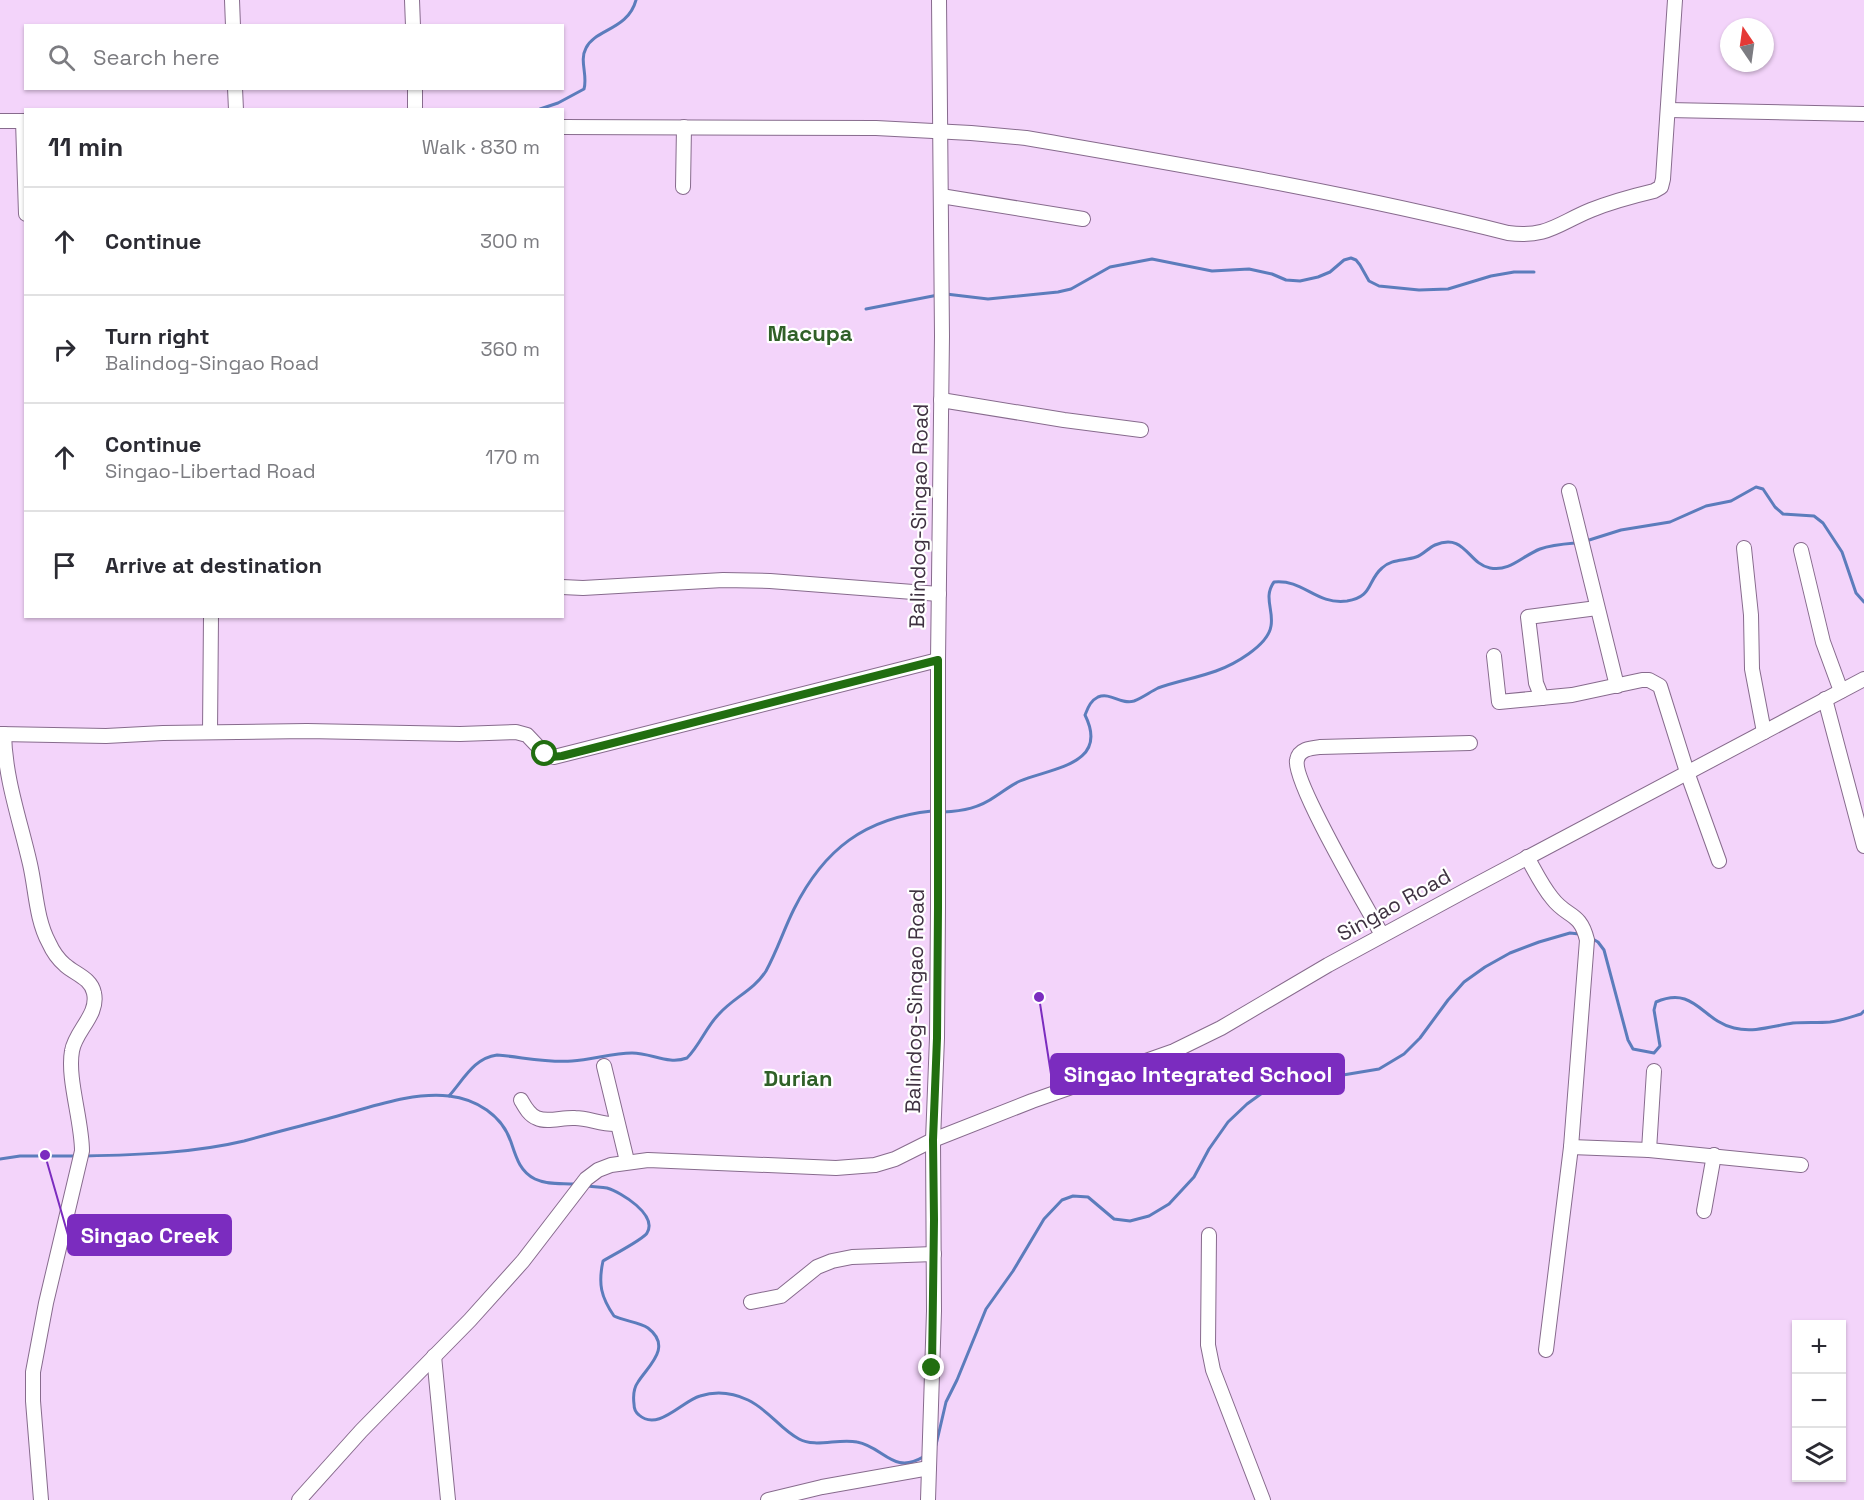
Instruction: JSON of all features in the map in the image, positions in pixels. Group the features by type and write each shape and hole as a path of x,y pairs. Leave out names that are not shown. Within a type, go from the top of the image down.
{"street":[{"path":"232,0 233,24"},
{"path":"412,0 413,24"},
{"name":"Balindog-Singao Road","path":"928,1500 934,1254 933,1140 938,1000 941,400 939,0"},
{"path":"564,127 753,126 941,131 1026,138 1344,195 1508,233 1530,235 1549,231 1604,205 1659,189 1663,179 1675,0"},
{"path":"235,90 236,108"},
{"path":"415,90 415,108"},
{"path":"1668,110 1864,114"},
{"path":"0,121 24,121"},
{"path":"683,186 684,127"},
{"path":"941,196 1083,219"},
{"path":"941,400 1141,430"},
{"path":"1569,491 1617,686"},
{"path":"1744,548 1751,615 1752,669 1764,732"},
{"path":"1801,550 1823,642 1841,691"},
{"path":"564,587 723,580 770,581 939,594"},
{"path":"1542,698 1535,674 1528,617 1597,608"},
{"path":"210,618 210,732"},
{"path":"1494,656 1499,702 1542,698 1642,680 1649,680 1660,686 1687,772 1719,861"},
{"path":"41,1500 33,1401 33,1371 46,1303 82,1151 82,1134 70,1064 77,1036 91,1014 94,993 90,984 83,977 56,956 42,929 30,865 6,766 2,734 106,736 307,731 460,734 516,732 526,735 545,754 554,757 938,660"},
{"name":"Singao Road","path":"299,1500 523,1262 586,1179 598,1170 627,1161 684,1160 857,1168 895,1159 933,1140 1032,1101 1199,1040 1382,935 1864,680"},
{"path":"1826,699 1864,846"},
{"path":"1382,935 1312,804 1296,762 1304,751 1320,747 1470,743"},
{"path":"1527,857 1552,899 1578,919 1587,940 1571,1147 1546,1350"},
{"path":"604,1066 627,1161"},
{"path":"1649,1150 1653,1071"},
{"path":"521,1100 536,1118 545,1120 574,1118 617,1124"},
{"path":"1571,1147 1714,1155 1801,1165"},
{"path":"1704,1211 1714,1155"},
{"path":"1209,1236 1210,1353 1220,1392 1263,1500"},
{"path":"751,1302 781,1296 817,1268 832,1261 852,1257 934,1254"},
{"path":"434,1356 448,1500"},
{"path":"768,1500 832,1485 929,1467"}],"waterway":[{"path":"543,108 584,89 583,58 586,48 596,37 626,17 636,0"},
{"path":"946,294 988,299 1058,292 1071,289 1110,267 1152,259 1212,271 1249,269 1286,280 1300,281 1330,272 1344,260 1351,258 1360,265 1369,281 1379,286 1419,290 1448,289 1491,276 1514,272 1534,272"},
{"path":"866,309 938,295"},
{"path":"1586,541 1621,530 1670,522 1706,506 1731,501 1756,487 1763,489 1775,507 1783,514 1814,516 1823,523 1842,552 1856,593 1864,602"},
{"path":"943,812 965,810 977,806 1017,783 1074,762 1090,745 1091,732 1085,715 1088,707 1098,697 1107,696 1129,702 1134,701 1158,688 1223,668 1249,654 1264,641 1271,626 1269,593 1274,582 1294,584 1326,599 1347,601 1366,592 1377,573 1386,565 1419,556 1432,546 1445,542 1460,546 1476,561 1497,569 1510,566 1540,549 1576,543"},
{"path":"449,1096 476,1065 482,1060 497,1055 544,1061 580,1060 632,1053 673,1060 687,1058 719,1014 756,983 766,971 794,909 819,869 833,853 867,829 886,821 932,811"},
{"path":"936,1445 946,1402 986,1309 1013,1271 1044,1219 1062,1200 1073,1196 1088,1197 1114,1219 1130,1221 1149,1216 1169,1204 1194,1177 1209,1149 1228,1122 1247,1104 1276,1083 1297,1076 1331,1077 1379,1069 1404,1054 1420,1038 1464,982 1485,967 1510,953 1539,942 1570,933 1579,934"},
{"path":"1591,938 1598,942 1604,950 1628,1040 1633,1049 1654,1053 1660,1046 1654,1010 1656,1002 1669,998 1689,1001 1723,1024 1741,1029 1834,1021 1846,1019 1864,1011"},
{"path":"85,1156 165,1153 225,1145 394,1101 435,1095 469,1101 495,1116 507,1132 519,1164 530,1176 544,1182 575,1184"},
{"path":"0,1159 20,1156 76,1156"},
{"path":"588,1186 607,1188 629,1199 643,1212 649,1226 645,1236 603,1261 601,1277 603,1296 614,1316 648,1328 658,1342 656,1356 634,1390 634,1407 639,1415 654,1420 670,1414 700,1396 730,1394 755,1404 792,1435 805,1442 857,1442 904,1463 923,1457"}],"place":[{"name":"Singao Integrated School","path":"1039,997"},
{"name":"Singao Creek","path":"45,1155"}],"district":[{"name":"Macupa","path":"810,333"},
{"name":"Durian","path":"798,1078"}],"route":[{"path":"545,754 551,757 562,756 938,660 937,1038 933,1140 932,1368"}]}
